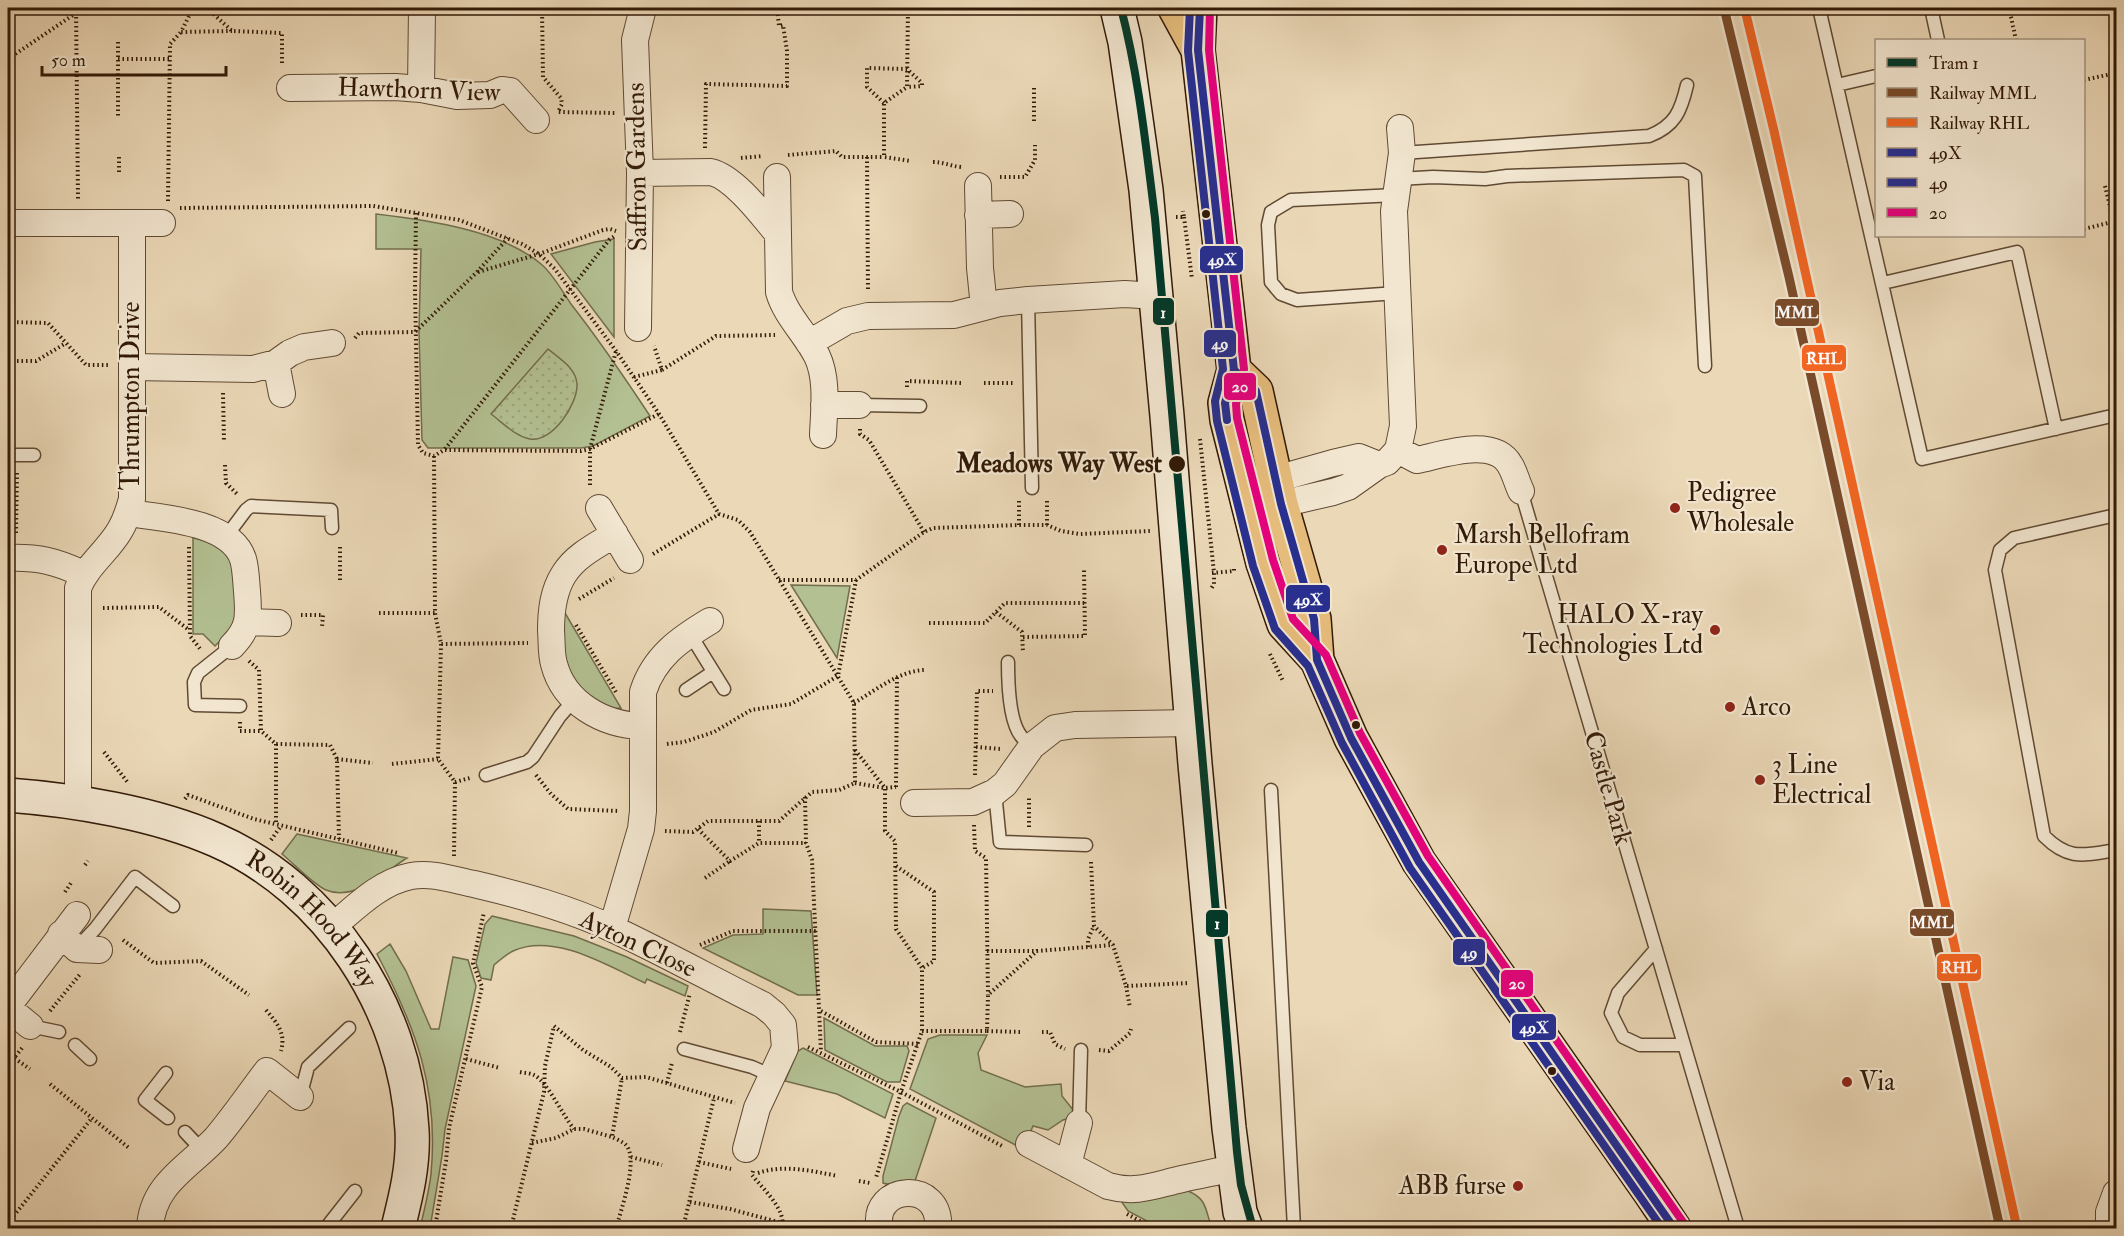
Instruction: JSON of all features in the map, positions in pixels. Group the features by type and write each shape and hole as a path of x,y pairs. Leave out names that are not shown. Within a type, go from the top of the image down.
{"main road":[{"path":"1175,8 1198,50"},
{"path":"1200,8 1198,50 1234,370 1225,403 1227,420 1263,563 1284,624 1317,660 1351,738 1419,862 1674,1228"},
{"path":"1234,370 1256,391 1278,491 1314,619 1317,660"}],"street":[{"path":"421,89 422,8"},
{"name":"Saffron Gardens","path":"638,328 640,173 635,40 643,8"},
{"path":"1117,8 1136,108 1146,190 1195,764 1233,1168 1240,1212 1246,1228"},
{"name":"Hawthorn View","path":"290,88 395,87 421,89 456,96 490,95 502,90 510,91 536,120"},
{"path":"1388,457 1403,426 1397,293 1397,187 1401,141"},
{"path":"773,163 779,292 786,309 818,358 824,378 823,435"},
{"path":"640,173 711,172 719,174 746,198 778,234"},
{"path":"983,181 978,215 984,307"},
{"path":"13,223 132,223 170,212"},
{"path":"978,215 1010,214"},
{"name":"Thrumpton Drive","path":"78,803 76,608 78,588 83,574 119,532 132,499 132,223"},
{"path":"806,339 847,321 868,316 954,315 1000,303 1028,300 1125,294 1156,296"},
{"path":"132,367 254,369 276,363 304,347 332,343"},
{"path":"276,363 282,394"},
{"path":"824,405 859,405"},
{"name":"Castle Park","path":"1278,491 1359,457 1417,460 1475,448 1496,452 1509,463 1521,491"},
{"path":"1247,498 1278,491"},
{"path":"599,508 630,560"},
{"path":"128,513 189,522 208,528 234,545 242,558 248,595 248,622 241,637 232,646"},
{"path":"615,534 577,559 565,572 555,590 552,609 554,663 574,700 603,718 640,732"},
{"path":"12,558 54,561 83,574"},
{"path":"248,622 278,623"},
{"path":"612,928 642,820 640,732 643,692 648,676 664,654 700,628"},
{"path":"914,803 984,797 1005,784 1032,746 1055,728 1075,725 1193,723"},
{"name":"Robin Hood Way","path":"8,795 78,803 148,818 184,827 216,840 248,857 279,878 332,927 365,974 389,1023 402,1064 410,1111 412,1160 398,1228"},
{"name":"Ayton Close","path":"332,927 391,881 420,874 490,888 553,906 612,928 763,1005 783,1025 785,1037"},
{"path":"34,1026 8,1007 79,944 77,915"},
{"path":"746,1149 757,1108 783,1055 785,1037"},
{"path":"150,1228 155,1203 194,1141 215,1139 267,1071 300,1098"},
{"path":"1068,1165 1079,1123"},
{"path":"1029,1144 1108,1186 1121,1189 1158,1187 1233,1168"},
{"path":"879,1228 880,1212 887,1201 898,1194 912,1192 926,1198 935,1209 938,1228"},
{"path":"2109,1228 2109,1212 2116,1193"}],"lane":[{"path":"1819,8 1922,459 2116,415"},
{"path":"1931,8 1938,39"},
{"path":"1837,86 1875,76"},
{"path":"1401,141 1649,136 1661,132 1672,123 1682,104 1687,85"},
{"path":"1397,293 1297,300 1281,294 1271,282 1268,225 1271,212 1291,200 1397,187 1433,177 1485,179 1507,176 1684,170 1695,176 1699,217 1705,366"},
{"path":"1883,283 2017,252 2056,429"},
{"path":"1028,300 1032,488"},
{"path":"859,405 920,406"},
{"path":"12,455 34,455"},
{"name":"Castle Park","path":"1521,491 1738,1228"},
{"path":"225,538 251,506 331,510 332,528"},
{"path":"2116,515 2014,538 2000,550 1995,570 2044,836 2056,848 2078,856 2116,850"},
{"path":"700,628 713,672 724,689"},
{"path":"232,646 198,673 194,682 195,705 240,706"},
{"path":"1008,662 1008,692 1017,729 1032,746"},
{"path":"686,690 713,672"},
{"path":"486,775 527,762 533,757 560,716 574,700"},
{"path":"1270,790 1294,1228"},
{"path":"984,797 1000,842 1086,845"},
{"path":"79,944 95,929 135,877 173,906"},
{"path":"1656,949 1618,993 1611,1013 1623,1038 1641,1045 1684,1046"},
{"path":"34,1026 59,1032"},
{"path":"300,1098 308,1067 349,1028"},
{"path":"681,1044 772,1076"},
{"path":"75,1046 90,1059"},
{"path":"1079,1123 1081,1050"},
{"path":"166,1073 145,1100 168,1118"},
{"path":"326,1228 355,1191"}],"path":[{"path":"193,8 181,32 170,44 170,212 373,206 459,220 508,238 539,254 555,269 616,351 659,414 719,514 738,520 750,532 838,676 854,703 855,783"},
{"path":"207,8 232,31"},
{"path":"542,8 543,77 561,98 562,104 558,112 618,112"},
{"path":"705,156 706,84 787,86 787,51 783,25 779,26 777,8"},
{"path":"907,8 907,87"},
{"path":"2009,8 2016,39"},
{"path":"8,58 76,10"},
{"path":"76,10 78,223"},
{"path":"181,32 282,33 282,84 290,88"},
{"path":"118,42 118,117"},
{"path":"118,59 170,59"},
{"path":"884,103 907,87 922,86 922,83 907,69 867,68 867,87 884,103 884,157"},
{"path":"2085,80 2116,73"},
{"path":"1034,88 1034,121"},
{"path":"983,181 1024,177 1035,160 1035,145"},
{"path":"741,158 773,163 836,151 842,157 884,157 911,161"},
{"path":"119,157 119,172"},
{"path":"867,157 868,316"},
{"path":"2085,229 2115,221 2105,186"},
{"path":"416,212 415,332 418,445 423,453 434,456 444,450 612,236 620,233 610,229 603,230 539,254 476,273"},
{"path":"332,343 350,342 359,333 415,332 476,273 508,238"},
{"path":"8,322 48,322 86,365 132,367"},
{"path":"638,328 650,336 662,370"},
{"path":"634,377 662,370 716,336 806,339"},
{"path":"8,361 36,361 66,343"},
{"path":"599,508 591,494 588,477 590,449 616,351"},
{"path":"223,368 224,442"},
{"path":"907,406 907,381 961,382"},
{"path":"984,382 1030,384"},
{"path":"859,405 860,434 869,440 924,532"},
{"path":"444,450 581,451 590,449 659,414"},
{"path":"12,455 12,558"},
{"path":"434,456 435,613 441,644 438,759 455,782 454,880"},
{"path":"225,465 226,483 251,506"},
{"path":"189,522 190,631 192,638 212,662"},
{"path":"778,580 856,580 933,528 1047,525 1061,531 1080,534 1157,531"},
{"path":"332,528 340,533 340,580"},
{"path":"996,612 1022,632 1023,638 1085,636 1084,570"},
{"path":"572,617 640,732 684,742 704,735 751,710 791,704 838,676 856,580"},
{"path":"929,623 985,623 1005,603 1084,603"},
{"path":"76,608 159,607 190,631"},
{"path":"379,613 435,613"},
{"path":"441,644 552,643"},
{"path":"232,646 259,670 261,731 276,744 330,745 338,759 339,839"},
{"path":"854,703 897,677 913,670 924,670"},
{"path":"527,762 551,794 568,809 642,820 693,832 708,821 779,821 812,792 839,790 855,783 885,788 896,787 897,677"},
{"path":"984,797 977,691 1008,692"},
{"path":"274,844 270,841 278,826 276,744"},
{"path":"855,749 885,788 885,831 895,841 896,929 922,968 922,1031 874,1184 859,1181"},
{"path":"338,759 373,763"},
{"path":"392,764 438,759"},
{"path":"184,800 188,795 278,826 409,855"},
{"path":"805,797 806,843 812,860 821,1053"},
{"path":"759,821 759,843"},
{"path":"698,829 730,861"},
{"path":"705,878 759,843 806,843"},
{"path":"1086,845 1087,855 1092,863 1094,926 1088,939 1088,947"},
{"path":"975,851 986,858 987,1031"},
{"path":"895,865 934,892 934,961 922,968"},
{"path":"435,1228 449,1128 482,987 473,963 490,888"},
{"path":"1094,926 1113,945 1126,986 1130,1008"},
{"path":"681,1044 687,966 701,944 733,931 816,931"},
{"path":"30,1069 14,1058 79,944"},
{"path":"987,951 1037,951 1113,945"},
{"path":"988,995 1037,951"},
{"path":"154,963 201,961 249,995"},
{"path":"1126,986 1197,982"},
{"path":"266,1010 283,1035 281,1052 267,1071"},
{"path":"820,1011 876,1042 918,1044"},
{"path":"511,1228 544,1092 545,1066 554,1026 583,1050 611,1067 621,1078"},
{"path":"922,1031 1022,1032"},
{"path":"785,1037 901,1092 1022,1157 1029,1144"},
{"path":"466,1059 500,1068"},
{"path":"667,1083 673,1060"},
{"path":"520,1072 535,1076 544,1083 564,1117 574,1129"},
{"path":"621,1078 646,1077 714,1098 683,1228"},
{"path":"612,1137 621,1078"},
{"path":"50,1084 129,1148"},
{"path":"8,1223 92,1118"},
{"path":"532,1143 556,1138 574,1129 584,1129 612,1137 626,1145 631,1157 630,1173 616,1228"},
{"path":"690,1202 730,1209 782,1226 779,1210 752,1175 757,1151 746,1149"},
{"path":"631,1157 662,1165"},
{"path":"699,1162 752,1175 772,1168 789,1167 838,1176"}],"green space":[{"path":"376,214 463,228 525,252 541,264 553,278 650,416 593,446 581,448 428,448 422,440 419,331 421,249 376,249"},
{"path":"614,239 614,337 551,254"},
{"path":"548,349 574,373 577,384 576,392 568,411 555,429 538,439 530,439 514,432 491,414"},
{"path":"193,538 221,547 227,554 234,573 235,626 215,646 203,634 193,634"},
{"path":"791,585 850,586 837,658"},
{"path":"565,613 621,708 610,709 578,691 564,665 561,614"},
{"path":"297,834 407,858 369,884 348,892 337,893 326,890 315,883 282,854"},
{"path":"763,909 811,911 817,995 798,995 703,948 733,935 763,934"},
{"path":"492,916 574,936 627,957 688,986 685,996 647,979 645,983 598,960 563,948 546,946 529,946 513,951 494,965 491,980 481,978 476,963 485,924"},
{"path":"390,944 406,971 431,1029 439,1029 453,957 468,960 476,986 445,1129 430,1228 420,1228 428,1195 433,1143 428,1087 413,1034 377,954"},
{"path":"824,1018 875,1046 907,1046 909,1051 900,1082 887,1082 825,1050"},
{"path":"940,1035 987,1035 978,1053 981,1070 1025,1087 1061,1084 1062,1096 1074,1111 1074,1117 1063,1120 1048,1130 1033,1126 1023,1149 910,1089 928,1039"},
{"path":"803,1048 893,1094 885,1118 837,1094 785,1081 798,1051"},
{"path":"907,1103 936,1118 915,1181 883,1183 899,1116 903,1106"},
{"path":"1188,1191 1203,1202 1212,1228 1160,1228 1128,1211 1119,1198 1136,1200"}],"tram line":[{"name":"1","path":"1121,8 1137,86 1155,218 1237,1152 1241,1185 1253,1228"}],"rail line":[{"name":"MML","path":"1724,8 1789,277 2000,1228"},
{"name":"RHL","path":"1745,10 1774,131 2017,1228"}],"transit line":[{"name":"49","path":"1190,8 1188,51 1223,369 1215,401 1217,421 1253,566 1275,629 1308,666 1342,743 1410,868 1662,1228"},
{"name":"49X","path":"1200,8 1198,50 1234,370 1225,403 1227,420"},
{"name":"20","path":"1210,8 1209,50 1244,369 1236,404 1237,418 1273,560 1293,619 1326,655 1360,733 1428,856 1683,1222"},
{"name":"49X","path":"1234,370 1256,391 1281,504 1314,619 1317,660 1351,738 1419,862 1674,1228"}],"place":[{"name":"Meadows Way West","path":"1177,464"},
{"name":"Pedigree Wholesale","path":"1675,508"},
{"name":"Marsh Bellofram Europe Ltd","path":"1442,550"},
{"name":"HALO X-ray Technologies Ltd","path":"1715,630"},
{"name":"Arco","path":"1730,707"},
{"name":"3 Line Electrical","path":"1760,780"},
{"name":"Via","path":"1847,1082"},
{"name":"ABB furse","path":"1518,1186"}]}
